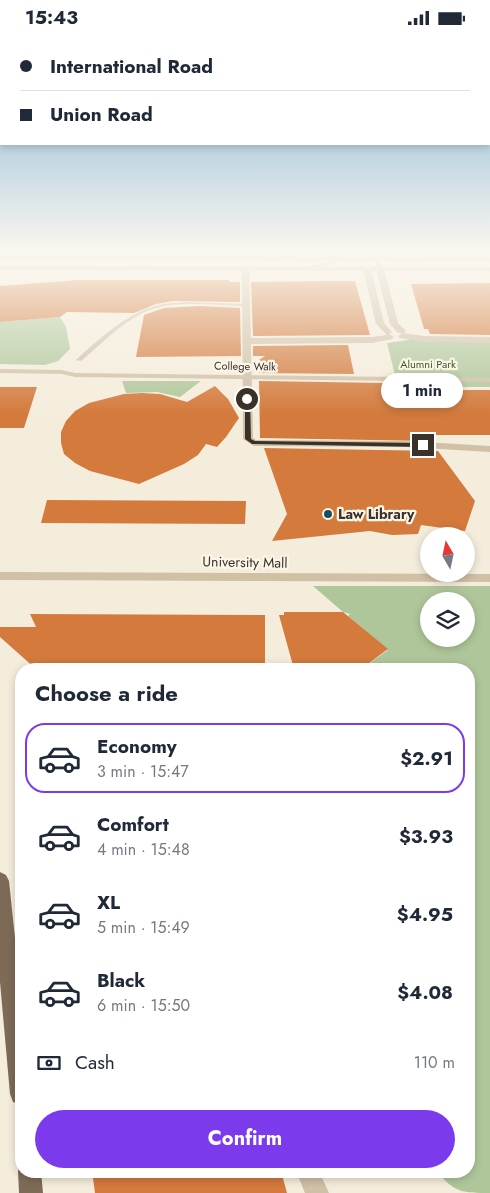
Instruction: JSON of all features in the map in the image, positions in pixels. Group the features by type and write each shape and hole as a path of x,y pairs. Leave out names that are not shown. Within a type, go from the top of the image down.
{"main road":[{"path":"0,881 15,1033"},
{"path":"30,1178 31,1193"}],"street":[{"path":"246,307 248,439 254,443 407,444 490,449"},
{"path":"376,307 380,324 388,335 397,338 402,334"},
{"path":"390,307 394,324 402,334 424,339 490,340"},
{"path":"246,341 372,340 388,335"},
{"name":"College Walk","path":"0,371 62,372 85,375 490,380"},
{"name":"University Mall","path":"0,576 490,578"},
{"path":"310,1178 317,1193"}],"lane":[{"path":"79,360 130,320 152,309 164,307"}],"green space":[{"path":"60,317 66,327 70,349 58,361 45,365 0,364 0,322"},
{"name":"Alumni Park","path":"415,339 490,342 490,387 398,387 387,343"},
{"path":"122,381 201,381 180,397 157,392 126,393"},
{"path":"313,586 490,586 490,1193 466,1192 454,1188 443,1178 475,1178 475,663 370,663 388,650 348,616 350,614 343,612"}],"building":[{"path":"0,307 149,307 134,313 67,312 60,317 0,322"},
{"path":"252,307 362,307 370,335 253,336"},
{"path":"418,307 490,307 490,335 430,334 428,329 424,329"},
{"path":"164,308 240,308 241,356 136,357 144,315"},
{"path":"348,345 354,374 259,373 259,360 265,356 253,356 253,346"},
{"path":"259,381 387,383 389,390 490,390 490,435 426,435 430,441 260,438"},
{"path":"215,386 228,399 239,418 217,447 206,444 198,455 184,464 139,484 90,471 75,463 64,454 61,432 66,421 75,411 89,403 124,394 142,393 160,394 187,402"},
{"path":"0,387 37,387 24,428 0,428"},
{"path":"264,448 438,451 475,501 466,527 421,525 418,534 392,535 370,531 272,541 287,514"},
{"path":"47,500 246,501 245,524 41,523"},
{"path":"284,612 343,612 388,649 369,663 292,663 279,615 284,615"},
{"path":"30,614 265,615 265,663 29,663 0,637 0,627 36,627"},
{"path":"93,1178 283,1178 287,1193 95,1193"}],"place":[{"name":"Law Library","path":"328,514"}],"route":[{"path":"247,399 248,439 254,443 423,445"}]}
